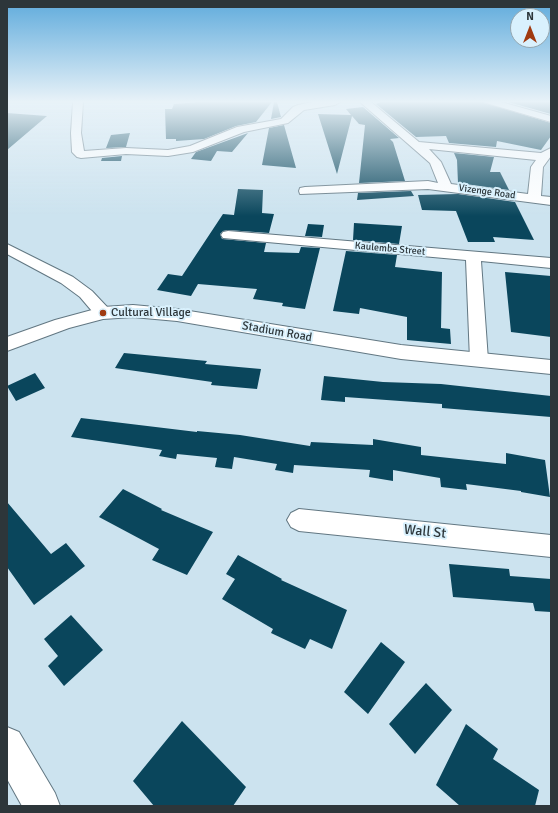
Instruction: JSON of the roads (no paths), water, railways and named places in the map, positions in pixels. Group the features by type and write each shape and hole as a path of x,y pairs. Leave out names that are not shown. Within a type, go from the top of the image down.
{"street":[{"path":"77,140 78,152 81,155 126,151 168,153 193,149 215,140"},
{"name":"Vizenge Road","path":"412,140 435,162 446,186 534,199 551,200"},
{"path":"418,145 547,154"},
{"path":"534,199 537,167 547,154"},
{"path":"305,191 409,185 446,186"},
{"name":"Kaulembe Street","path":"228,235 551,263"},
{"path":"7,248 67,280 86,294 103,313"},
{"path":"472,257 479,360"},
{"name":"Stadium Road","path":"7,344 62,324 103,313 133,311 177,315 326,341 401,352 551,367"},
{"name":"Wall St","path":"299,520 551,546"},
{"path":"7,744 42,806"}],"place":[{"name":"Cultural Village","path":"103,313"}]}
